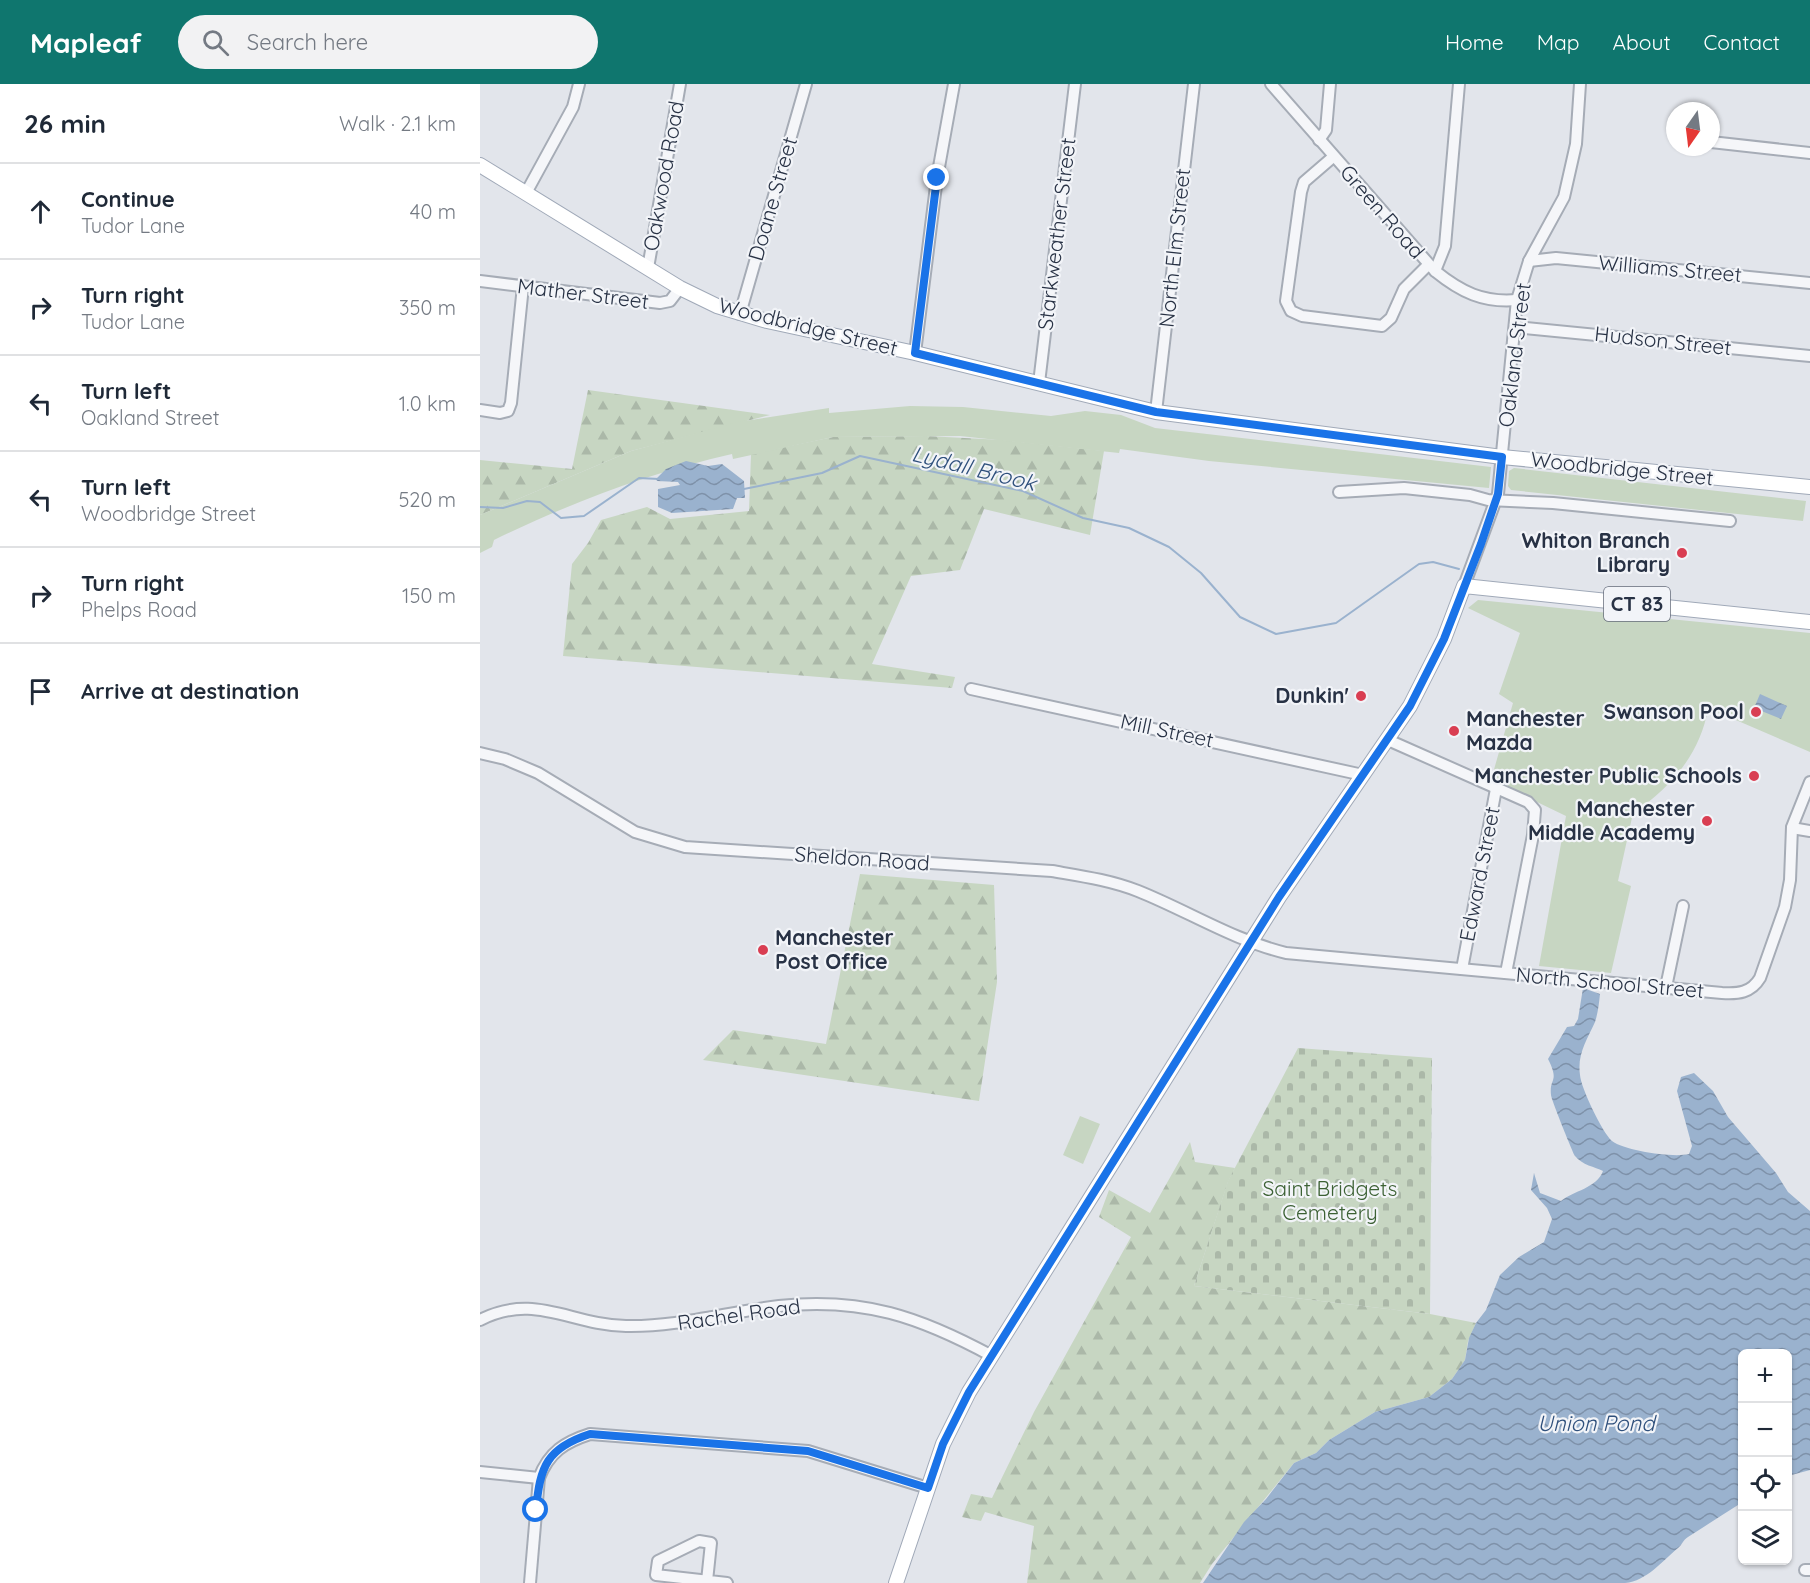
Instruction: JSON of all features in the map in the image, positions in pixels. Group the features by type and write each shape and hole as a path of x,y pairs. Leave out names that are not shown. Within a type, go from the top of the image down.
{"main road":[{"name":"Woodbridge Street","path":"480,165 680,288 740,314 915,353 1156,412 1502,457 1810,488"},
{"name":"CT 83","path":"1464,586 1810,622"},
{"name":"Oakland Street","path":"896,1583 928,1488 956,1415 1279,897 1388,740 1424,680 1444,639 1464,586"}],"street":[{"path":"526,193 573,107 579,84"},
{"name":"Oakwood Road","path":"648,268 680,84"},
{"name":"Doane Street","path":"740,314 806,84"},
{"path":"915,353 937,178 954,84"},
{"name":"Starkweather Street","path":"1039,383 1075,84"},
{"name":"North Elm Street","path":"1156,412 1194,84"},
{"name":"Green Road","path":"1271,84 1432,268 1467,294 1505,302 1517,300"},
{"path":"1319,140 1326,130 1330,84"},
{"path":"1333,157 1304,182 1300,192 1286,302 1290,311 1302,316 1382,326 1391,318 1404,289 1432,268 1445,246 1459,84"},
{"name":"Oakland Street","path":"1464,586 1497,500 1517,300 1529,261 1564,197 1576,144 1580,84"},
{"path":"1720,143 1810,153"},
{"name":"Williams Street","path":"1529,261 1556,258 1810,283"},
{"name":"Mather Street","path":"480,281 660,303 670,301 680,288"},
{"path":"480,410 500,413 508,411 511,403 523,286"},
{"name":"Hudson Street","path":"1515,327 1810,356"},
{"path":"1340,492 1404,488 1497,500 1730,521"},
{"name":"Mill Street","path":"971,689 1363,775"},
{"name":"Edward Street","path":"1388,740 1496,789 1462,969"},
{"name":"Sheldon Road","path":"480,753 505,759 538,773 610,819 635,832 661,841 713,850 1052,872 1083,876 1135,890 1251,944"},
{"name":"North School Street","path":"1251,944 1286,953 1744,993 1756,985 1785,907 1790,880 1792,828 1810,782"},
{"path":"1496,789 1528,802 1535,810 1533,835 1506,973"},
{"path":"1792,828 1810,831"},
{"path":"1666,987 1683,906"},
{"name":"Rachel Road","path":"480,1320 503,1310 524,1307 623,1326 659,1326 778,1306 858,1306 922,1321 992,1356"},
{"path":"530,1583 540,1478 545,1463 571,1440 590,1434 808,1451 928,1488"},
{"path":"480,1472 540,1478"},
{"path":"707,1581 711,1543 699,1541 658,1561 656,1575 707,1581 727,1583"}],"green space":[{"path":"588,390 770,415 631,451 480,515 480,460 572,469"},
{"path":"910,406 963,407 1051,416 1085,411 1121,415 1155,428 1491,467 1489,488 1209,461 1120,449 1119,453 960,436 833,437 733,459 732,454 670,470 610,490 523,526 494,540 492,547 480,553 480,515 631,451 738,422 829,408 829,413"},
{"path":"926,436 1003,440 1104,451 1090,535 984,509 960,570 911,576 872,664 955,677 952,688 563,656 572,564 588,543 601,520 647,507 670,519 749,511 751,454 833,437"},
{"path":"1514,468 1806,501 1803,521 1511,490 1508,486 1509,471"},
{"path":"1478,600 1810,633 1810,752 1708,708 1699,740 1682,768 1659,793 1633,813 1618,881 1631,886 1611,973 1539,966 1566,816 1491,780 1513,703 1499,694 1520,633 1468,608"},
{"path":"860,874 994,885 997,982 979,1101 703,1060 733,1030 826,1044"},
{"name":"Saint Bridgets Cemetery","path":"1298,1048 1432,1058 1430,1314 1194,1286 1228,1181"},
{"path":"1080,1116 1100,1124 1083,1164 1063,1155"},
{"path":"1190,1142 1195,1162 1235,1168 1228,1182 1194,1286 1430,1314 1476,1323 1468,1341 1465,1360 1452,1379 1429,1397 1375,1412 1329,1440 1316,1453 1294,1463 1212,1564 1200,1583 1027,1583 1034,1526 985,1512 981,1521 962,1517 971,1494 992,1498 1034,1412 1131,1237 1099,1217 1109,1190 1150,1213"}],"water":[{"path":"686,461 708,466 722,464 744,481 745,498 737,498 733,509 672,513 658,507 658,489 680,485 678,482 657,481 656,479 666,469"},
{"path":"1760,694 1787,706 1781,719 1754,708"},
{"name":"Union Pond","path":"1583,988 1600,994 1598,1012 1581,1054 1579,1067 1584,1090 1603,1129 1612,1141 1627,1148 1650,1153 1689,1154 1692,1146 1677,1091 1681,1077 1694,1073 1713,1091 1728,1117 1776,1173 1788,1192 1810,1211 1810,1470 1792,1475 1792,1349 1738,1349 1738,1505 1686,1538 1660,1564 1640,1579 1625,1583 1203,1583 1244,1522 1266,1499 1294,1463 1316,1453 1329,1440 1375,1412 1429,1397 1452,1379 1465,1360 1469,1338 1476,1323 1486,1310 1500,1275 1519,1257 1544,1242 1552,1219 1547,1208 1531,1190 1534,1173 1540,1193 1561,1201 1600,1177 1603,1171 1585,1164 1575,1156 1551,1095 1554,1076 1548,1059 1567,1027 1574,1026 1578,1019"}],"waterway":[{"name":"Lydall Brook","path":"744,489 822,473 860,456 1023,491 1083,518 1129,528 1169,547 1201,573 1240,617 1276,634 1336,623 1419,564 1433,562 1459,569"},
{"name":"Lydall Brook","path":"480,507 503,508 527,501 540,502 561,518 584,516 639,478 659,479"}],"place":[{"name":"Whiton Branch Library","path":"1682,553"},
{"name":"Dunkin'","path":"1361,696"},
{"name":"Swanson Pool","path":"1756,712"},
{"name":"Manchester Mazda","path":"1454,731"},
{"name":"Manchester Public Schools","path":"1754,776"},
{"name":"Manchester Middle Academy","path":"1707,821"},
{"name":"Manchester Post Office","path":"763,950"}],"route":[{"path":"536,1510 540,1478 545,1463 571,1440 590,1434 808,1451 928,1488 943,1444 969,1392 1226,986 1279,897 1410,706 1444,639 1497,500 1502,457 1156,412 915,353 937,178"}]}
